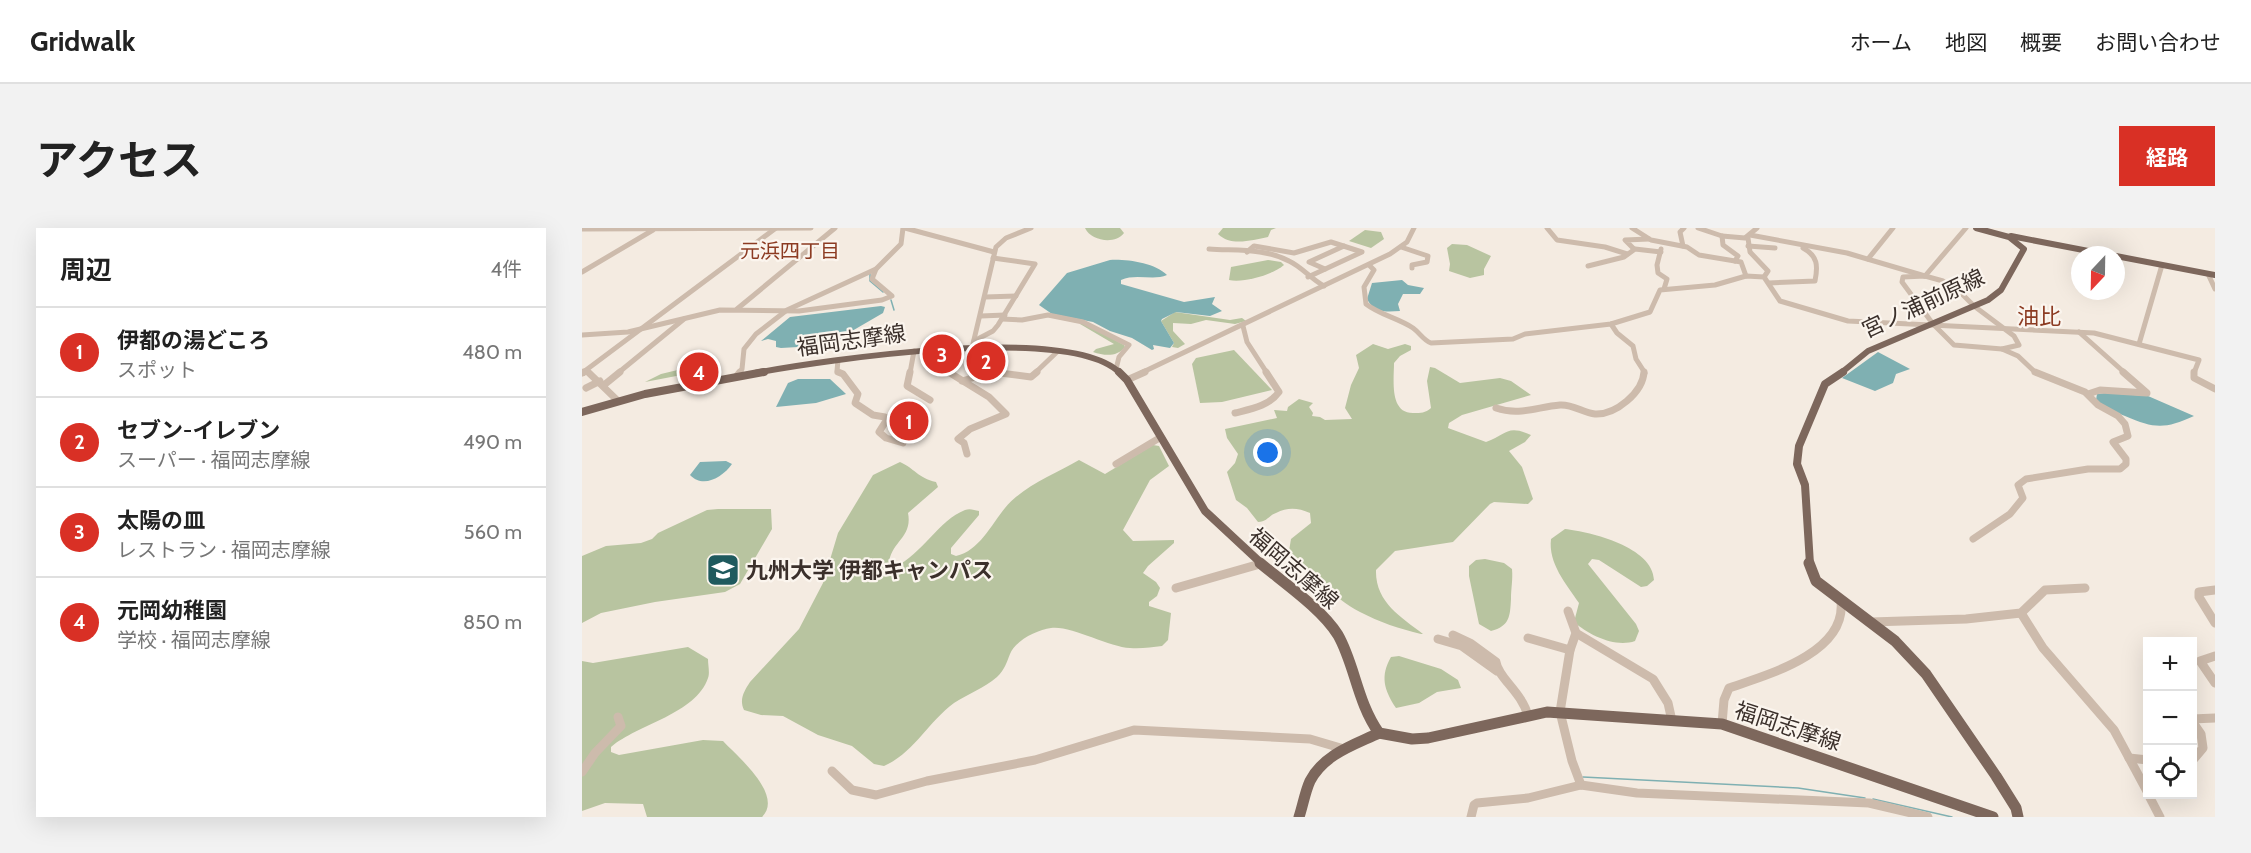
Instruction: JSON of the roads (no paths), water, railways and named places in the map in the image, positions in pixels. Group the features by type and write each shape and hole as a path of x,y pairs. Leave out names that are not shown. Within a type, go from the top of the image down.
{"main road":[{"name":"宮ノ浦前原線","path":"1976,228 2006,236 2020,243 2023,252 2001,290 1988,300 1868,351 1853,365 1825,384 1799,446 1797,464 1805,484 1809,562 1816,581 1895,641 1926,674 1996,776 2016,808 2018,817"},
{"path":"2006,236 2071,248"},
{"path":"2125,258 2211,274"},
{"name":"福岡志摩線","path":"582,412 617,400 736,377 838,360 973,344 1085,355 1116,369 1127,380 1205,511 1260,564 1325,618 1338,636 1368,717 1379,733 1412,739 1428,738 1528,716 1560,712 1722,724 1993,817"},
{"path":"1299,817 1310,780 1318,768 1330,756 1379,733"}],"street":[{"path":"582,272 655,228"},
{"path":"617,400 602,383 584,372 775,228"},
{"path":"582,229 811,228"},
{"path":"737,309 835,228"},
{"path":"736,377 742,369 744,349 750,340 788,310 876,269 901,244 904,228 994,255 1035,263 993,331 973,344 950,374 989,397 1006,414 970,429 958,439 964,443 967,454"},
{"path":"973,344 994,255 999,243 1031,228"},
{"path":"1127,380 1369,266 1401,247 1414,228"},
{"path":"1547,228 1557,240 1605,247 1627,254"},
{"path":"1632,228 1662,244 1683,246 1703,255 1739,259 1752,257"},
{"path":"1683,246 1680,232 1684,228"},
{"path":"1698,228 1722,236 1749,236 1798,244 1868,259 1925,276 1956,288 1974,306 2014,336 2019,345 2002,349 1954,345 1933,324 1901,279 1925,276 1966,228"},
{"path":"1757,228 1749,236 1748,246 1752,257 1767,267 1768,271 1764,277"},
{"path":"1868,259 1893,228"},
{"path":"1722,236 1723,245 1734,251 1746,276"},
{"path":"1649,239 1625,240 1634,249 1661,252"},
{"path":"1247,252 1254,246 1293,254 1331,242 1362,252 1308,277"},
{"path":"1662,244 1657,265 1658,273 1666,279 1664,289"},
{"path":"1769,283 1815,281 1817,258 1815,254 1798,244"},
{"path":"1325,269 1309,262 1344,246"},
{"path":"1748,246 1775,248"},
{"path":"1401,247 1428,256 1427,262 1412,265 1412,268"},
{"path":"1209,249 1247,252 1287,260 1308,277 1324,286"},
{"path":"1588,266 1627,254 1634,249"},
{"path":"1703,255 1709,261"},
{"path":"2139,344 2162,265"},
{"path":"1369,266 1374,270 1364,287 1366,304 1374,311 1410,326 1422,335 1425,341 1431,343 1513,339 1525,334 1611,324 1650,312 1657,294 1664,289 1714,285 1746,276 1764,277 1775,297 1786,305 1842,320 1884,324 1933,324 2094,333 2139,344 2199,360 2194,370 2194,378 2215,389"},
{"path":"582,335 639,329 687,317 737,309 788,310 882,300 892,296 872,279 876,269"},
{"path":"2211,274 2215,289"},
{"path":"985,297 1016,296"},
{"path":"981,316 1022,320 1048,315 1089,324 1129,345 1119,357 1116,369"},
{"path":"586,388 602,383 687,317"},
{"path":"1496,408 1513,413 1571,404 1587,412 1598,414 1626,401 1638,388 1645,373 1636,359 1633,346 1617,333 1611,324"},
{"path":"1236,413 1276,398 1279,392 1247,342 1243,326"},
{"path":"2079,332 2147,393 2100,390 2088,394"},
{"path":"1973,539 1985,534 1993,525 2018,510 2023,498 2018,485 2026,479 2062,475 2077,470 2120,468 2126,464 2126,459 2113,442 2128,436 2125,424 2118,416 2092,400 2088,394 2036,373 2018,356 2002,349"},
{"path":"914,351 907,386 930,400"},
{"path":"962,381 992,372 1031,377 1058,351"},
{"path":"838,360 837,371 843,374 858,394 855,403 873,415 885,417 886,421 879,432 886,438 903,443"},
{"path":"1116,464 1161,437"},
{"path":"1176,588 1198,585 1230,572 1245,571 1260,564"},
{"path":"1869,622 1966,619 2020,613 2045,590 2085,588"},
{"path":"2215,590 2199,592 2199,597 2215,623"},
{"path":"1722,724 1724,700 1729,688 1781,671 1823,644 1838,627 1842,613 1841,602"},
{"path":"1568,611 1576,633 1653,679 1668,703 1672,721"},
{"path":"2020,613 2043,648 2114,730 2143,785"},
{"path":"1576,633 1570,650 1560,712 1572,761 1581,785"},
{"path":"1453,635 1470,643 1494,660 1497,671"},
{"path":"1528,638 1570,650"},
{"path":"1438,639 1451,640 1463,646 1497,671 1518,690 1526,704 1528,716"},
{"path":"2215,656 2200,661 2215,683"},
{"path":"582,772 621,726 618,717"},
{"path":"2197,720 2215,718"},
{"path":"2197,726 2202,734 2203,748 2197,756"},
{"path":"832,771 852,790 876,795 927,781 1035,760 1134,730 1310,739 1344,749"},
{"path":"2129,758 2143,759"},
{"path":"1471,817 1474,805 1477,803 1528,798 1581,785 1637,793 1869,803 1928,817"},
{"path":"2151,799 2160,817"}],"water":[{"path":"1110,260 1140,263 1155,267 1167,275 1127,278 1121,280 1121,284 1184,302 1215,297 1212,304 1222,311 1210,316 1176,312 1162,319 1174,343 1170,348 1153,345 1152,350 1132,338 1110,331 1093,322 1052,314 1039,305 1067,273"},
{"path":"1402,280 1408,285 1424,288 1420,294 1403,294 1398,304 1400,311 1381,311 1370,304 1367,299 1372,283"},
{"path":"885,307 883,313 832,345 781,348 776,347 776,341 768,339 761,341 790,317"},
{"path":"1878,352 1910,369 1896,374 1893,383 1875,391 1842,378"},
{"path":"798,379 830,379 846,394 816,403 776,407 788,383"},
{"path":"2097,394 2148,396 2194,416 2160,426 2144,423 2114,411 2096,400"},
{"path":"726,461 732,464 712,480 701,481 690,475 700,462"}],"waterway":[{"path":"870,274 870,281 883,292"},
{"path":"891,300 894,310"},
{"path":"1583,777 1798,788 1865,798"},
{"path":"1873,799 1952,817"}],"place":[{"name":"太陽の皿","path":"942,354"},
{"name":"セブン-イレブン","path":"986,361"},
{"name":"元岡幼稚園","path":"699,372"},
{"name":"伊都の湯どころ","path":"909,421"},
{"name":"九州大学 伊都キャンパス","path":"723,570"}],"district":[{"name":"元浜四丁目","path":"790,251"},
{"name":"油比","path":"2039,316"}]}
